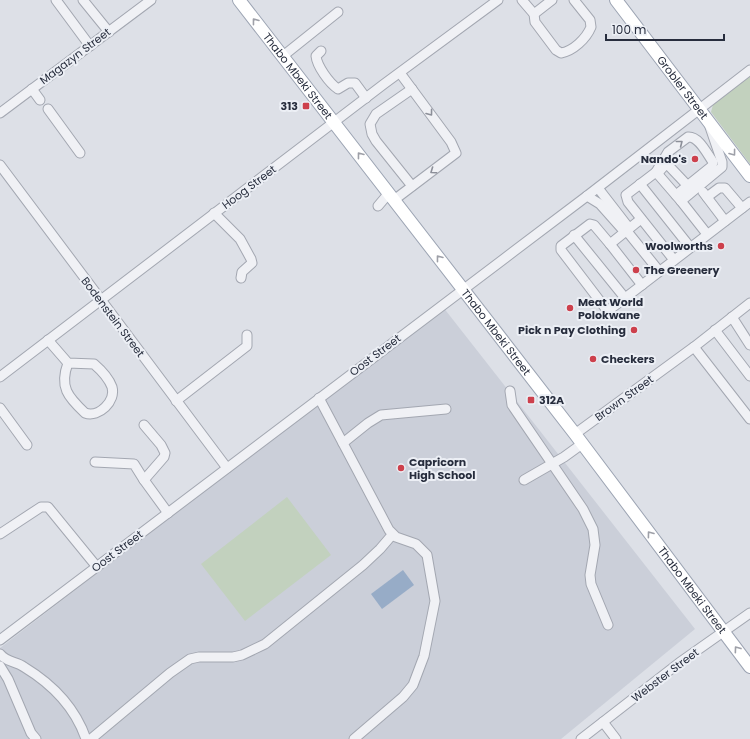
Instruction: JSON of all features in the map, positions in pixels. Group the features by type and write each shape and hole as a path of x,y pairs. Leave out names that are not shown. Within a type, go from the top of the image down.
{"main road":[{"name":"Thabo Mbeki Street","path":"239,0 575,434 750,667"},
{"name":"Grobler Street","path":"616,0 750,176"}],"street":[{"path":"56,0 90,46"},
{"path":"83,0 109,32"},
{"name":"Magazyn Street","path":"0,113 151,0"},
{"name":"Hoog Street","path":"0,376 366,98 498,0"},
{"path":"522,0 534,14 535,22 556,50 561,54 567,52 580,42 591,27 590,20 574,0"},
{"path":"534,14 552,0"},
{"path":"283,56 338,12"},
{"path":"321,51 316,56 317,62 333,86 338,89 348,82 355,83 366,98"},
{"name":"Oost Street","path":"0,640 598,188 750,70"},
{"path":"378,206 412,186 454,157 456,151 400,73"},
{"path":"32,89 40,100"},
{"path":"412,89 376,114 370,124 372,134 376,141 412,186"},
{"path":"48,109 80,153"},
{"path":"678,198 698,187 722,167 722,162 707,120"},
{"path":"657,173 668,152 688,137 692,136 696,139 713,162 710,168 686,185 678,198"},
{"name":"Bodenstein Street","path":"0,165 227,468"},
{"path":"674,260 626,199 626,195 657,173 664,166 668,165 686,185"},
{"path":"657,173 707,234"},
{"path":"640,184 690,247"},
{"path":"698,187 725,221"},
{"path":"598,188 626,230 659,271"},
{"path":"707,197 719,188 725,188 742,208"},
{"path":"587,196 600,204 626,230"},
{"path":"642,285 610,244 592,224 574,235 561,246 561,250 606,309 610,309 642,285 707,234 750,202"},
{"path":"214,213 240,239 252,259 252,263 242,272 241,278"},
{"path":"610,244 641,219"},
{"path":"574,235 625,298"},
{"name":"Brown Street","path":"575,434 694,347 750,303"},
{"path":"732,317 750,344"},
{"path":"715,330 750,376"},
{"path":"176,401 247,346 247,335"},
{"path":"48,340 68,363 94,364 107,379 112,389 112,396 103,409 96,414 85,413 65,389 63,379 68,363"},
{"path":"694,347 750,419"},
{"path":"510,391 512,405 583,509 593,529 595,545 590,575 591,584 608,625"},
{"path":"319,398 392,534 416,544 427,555 435,600 424,656 413,685 403,697 354,739"},
{"path":"0,408 27,445"},
{"path":"343,443 368,423 381,415 446,409"},
{"path":"144,425 161,445 165,453 164,457 144,480"},
{"path":"524,480 582,444"},
{"path":"96,462 134,464 168,513"},
{"path":"0,534 41,507 48,507 97,567"},
{"path":"91,739 170,672 190,659 199,657 233,657 242,655 265,644 363,565 380,549 392,534"},
{"name":"Webster Street","path":"581,739 679,663 750,612"},
{"path":"0,654 2,666 31,733 36,739"},
{"path":"2,666 22,665 34,673 64,699 77,718 86,739"},
{"path":"603,722 616,739"}],"shaded area":[{"name":"Capricorn High School","path":"443,307 695,629 561,739 0,739 0,648"}],"green space":[{"path":"750,73 750,164 711,112 714,101"},
{"path":"287,497 331,555 245,621 201,564"}],"water":[{"path":"403,570 414,585 382,609 371,594"}],"place":[{"name":"313","path":"306,106"},
{"name":"Nando's","path":"695,159"},
{"name":"Woolworths","path":"721,246"},
{"name":"The Greenery","path":"636,270"},
{"name":"Meat World Polokwane","path":"570,308"},
{"name":"Pick n Pay Clothing","path":"634,330"},
{"name":"Checkers","path":"593,359"},
{"name":"312A","path":"531,400"},
{"name":"Capricorn High School","path":"401,468"}]}
